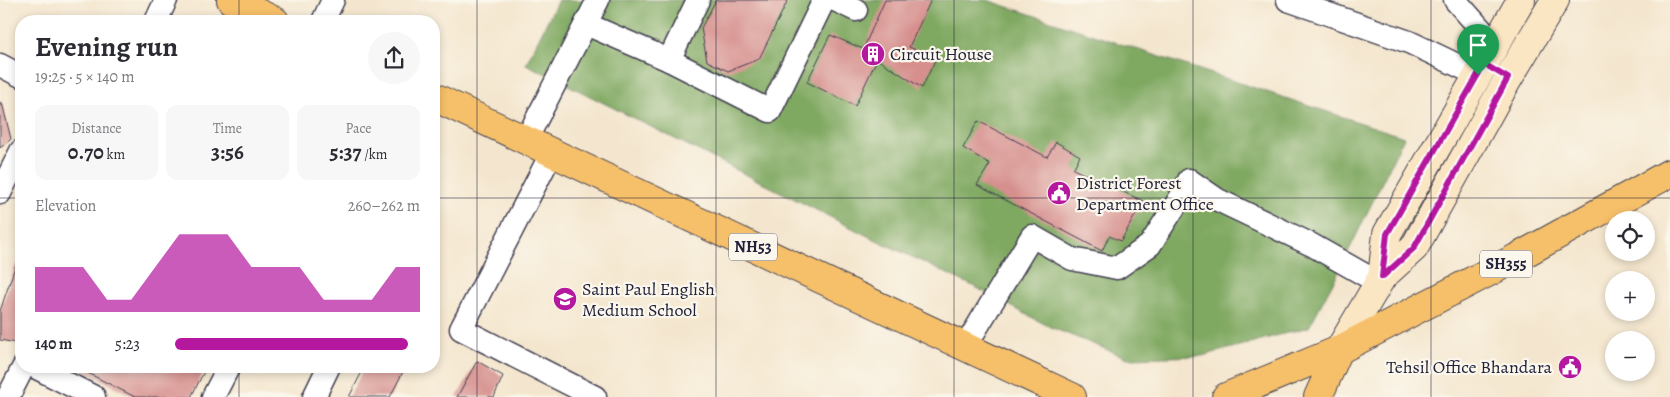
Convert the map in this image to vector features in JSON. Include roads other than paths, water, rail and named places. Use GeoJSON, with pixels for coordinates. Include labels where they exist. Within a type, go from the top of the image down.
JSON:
{"type":"FeatureCollection","features":[{"type":"Feature","properties":{"kind":"main road"},"geometry":{"type":"LineString","coordinates":[[231,0],[262,15]]}},
{"type":"Feature","properties":{"kind":"main road"},"geometry":{"type":"LineString","coordinates":[[1381,280],[1387,234],[1521,0]]}},
{"type":"Feature","properties":{"kind":"main road"},"geometry":{"type":"LineString","coordinates":[[1318,397],[1339,350],[1381,280],[1414,248],[1508,78],[1555,0]]}},
{"type":"Feature","properties":{"kind":"main road"},"geometry":{"type":"LineString","coordinates":[[1486,62],[1508,78]]}},
{"type":"Feature","properties":{"kind":"main road","name":"NH53"},"geometry":{"type":"LineString","coordinates":[[440,103],[552,152],[1072,397]]}},
{"type":"Feature","properties":{"kind":"main road","name":"SH355"},"geometry":{"type":"LineString","coordinates":[[1226,397],[1339,350],[1516,258],[1670,173]]}},
{"type":"Feature","properties":{"kind":"street"},"geometry":{"type":"LineString","coordinates":[[159,15],[166,0]]}},
{"type":"Feature","properties":{"kind":"street"},"geometry":{"type":"LineString","coordinates":[[326,15],[333,0]]}},
{"type":"Feature","properties":{"kind":"street"},"geometry":{"type":"LineString","coordinates":[[526,140],[598,0]]}},
{"type":"Feature","properties":{"kind":"street"},"geometry":{"type":"LineString","coordinates":[[669,60],[698,0]]}},
{"type":"Feature","properties":{"kind":"street"},"geometry":{"type":"LineString","coordinates":[[586,24],[669,60],[770,111],[824,0]]}},
{"type":"Feature","properties":{"kind":"street"},"geometry":{"type":"LineString","coordinates":[[835,0],[856,10]]}},
{"type":"Feature","properties":{"kind":"street"},"geometry":{"type":"LineString","coordinates":[[1288,0],[1409,42],[1486,62]]}},
{"type":"Feature","properties":{"kind":"street"},"geometry":{"type":"LineString","coordinates":[[1455,0],[1486,62]]}},
{"type":"Feature","properties":{"kind":"street"},"geometry":{"type":"LineString","coordinates":[[0,65],[15,73]]}},
{"type":"Feature","properties":{"kind":"street"},"geometry":{"type":"LineString","coordinates":[[552,152],[462,329],[595,397]]}},
{"type":"Feature","properties":{"kind":"street"},"geometry":{"type":"LineString","coordinates":[[0,193],[15,163]]}},
{"type":"Feature","properties":{"kind":"street"},"geometry":{"type":"LineString","coordinates":[[965,347],[1032,236],[1072,259],[1117,268],[1150,245],[1184,192],[1189,180],[1218,200],[1381,280]]}},
{"type":"Feature","properties":{"kind":"street"},"geometry":{"type":"LineString","coordinates":[[8,397],[20,373]]}},
{"type":"Feature","properties":{"kind":"street"},"geometry":{"type":"LineString","coordinates":[[47,373],[94,397]]}},
{"type":"Feature","properties":{"kind":"street"},"geometry":{"type":"LineString","coordinates":[[213,397],[225,373]]}},
{"type":"Feature","properties":{"kind":"street"},"geometry":{"type":"LineString","coordinates":[[314,397],[326,373]]}},
{"type":"Feature","properties":{"kind":"place","name":"Circuit House"},"geometry":{"type":"Point","coordinates":[873,54]}},
{"type":"Feature","properties":{"kind":"place","name":"District Forest Department Office"},"geometry":{"type":"Point","coordinates":[1059,193]}},
{"type":"Feature","properties":{"kind":"place","name":"Saint Paul English Medium School"},"geometry":{"type":"Point","coordinates":[565,299]}},
{"type":"Feature","properties":{"kind":"place","name":"Tehsil Office Bhandara"},"geometry":{"type":"Point","coordinates":[1570,367]}}]}
